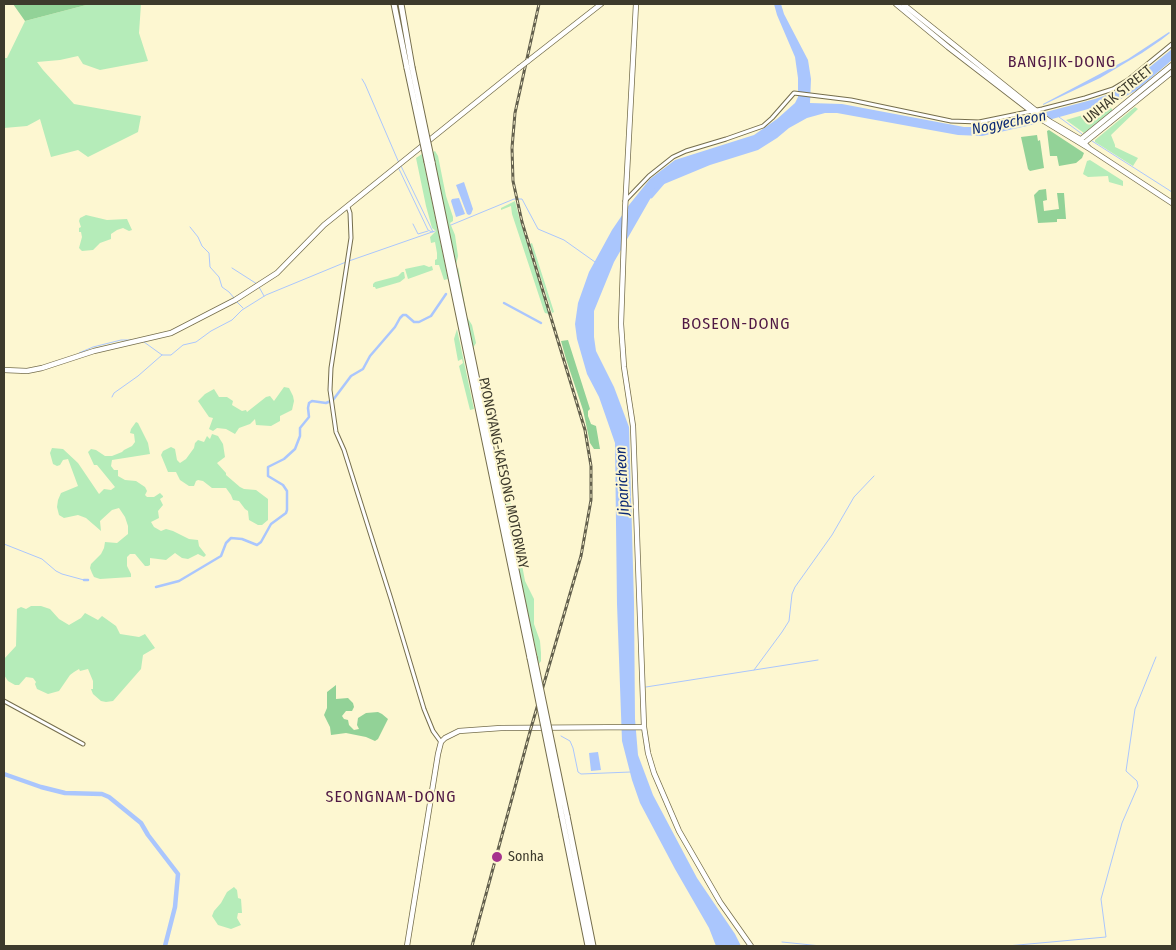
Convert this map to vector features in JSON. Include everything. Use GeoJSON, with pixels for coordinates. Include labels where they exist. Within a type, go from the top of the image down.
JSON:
{"type":"FeatureCollection","features":[{"type":"Feature","properties":{"kind":"highway","name":"PYONGYANG-KAESONG MOTORWAY"},"geometry":{"type":"LineString","coordinates":[[394,4],[410,67],[532,658],[588,946]]}},
{"type":"Feature","properties":{"kind":"highway","name":"PYONGYANG-KAESONG MOTORWAY"},"geometry":{"type":"LineString","coordinates":[[401,4],[410,67]]}},
{"type":"Feature","properties":{"kind":"highway","name":"PYONGYANG-KAESONG MOTORWAY"},"geometry":{"type":"LineString","coordinates":[[564,816],[594,946]]}},
{"type":"Feature","properties":{"kind":"main road"},"geometry":{"type":"LineString","coordinates":[[4,370],[22,371],[42,368],[94,351],[175,332],[235,300],[276,273],[315,233],[601,4]]}},
{"type":"Feature","properties":{"kind":"main road"},"geometry":{"type":"LineString","coordinates":[[636,4],[625,201],[621,324],[624,367],[633,426],[644,727],[648,753],[654,773],[679,831],[720,902],[751,946]]}},
{"type":"Feature","properties":{"kind":"main road"},"geometry":{"type":"LineString","coordinates":[[896,4],[1035,112]]}},
{"type":"Feature","properties":{"kind":"main road"},"geometry":{"type":"LineString","coordinates":[[903,4],[1046,121],[1079,140],[1172,203]]}},
{"type":"Feature","properties":{"kind":"main road","name":"UNHAK STREET"},"geometry":{"type":"LineString","coordinates":[[1079,140],[1172,66]]}},
{"type":"Feature","properties":{"kind":"main road","name":"UNHAK STREET"},"geometry":{"type":"LineString","coordinates":[[1084,144],[1172,72]]}},
{"type":"Feature","properties":{"kind":"main road"},"geometry":{"type":"LineString","coordinates":[[407,946],[423,840],[441,742],[450,734],[470,730],[644,727]]}},
{"type":"Feature","properties":{"kind":"street"},"geometry":{"type":"LineString","coordinates":[[625,201],[649,176],[673,157],[762,126],[780,110],[788,98],[797,93],[851,100],[961,122],[990,120],[1035,112],[1113,89],[1128,80],[1172,44]]}},
{"type":"Feature","properties":{"kind":"street"},"geometry":{"type":"LineString","coordinates":[[348,207],[351,238],[331,368],[331,401],[336,432],[344,450],[424,709],[433,731],[441,742]]}},
{"type":"Feature","properties":{"kind":"street"},"geometry":{"type":"LineString","coordinates":[[4,702],[83,744]]}},
{"type":"Feature","properties":{"kind":"green space"},"geometry":{"type":"Polygon","coordinates":[[[13,4],[90,4],[25,21],[13,4]]]}},
{"type":"Feature","properties":{"kind":"green space"},"geometry":{"type":"Polygon","coordinates":[[[90,4],[141,4],[139,33],[148,61],[100,70],[83,64],[78,56],[37,62],[74,104],[141,116],[138,132],[88,157],[78,150],[51,157],[40,119],[27,126],[4,128],[4,58],[7,58],[25,21],[90,4]]]}},
{"type":"Feature","properties":{"kind":"green space"},"geometry":{"type":"Polygon","coordinates":[[[1110,107],[1112,111],[1084,133],[1066,120],[1110,107]]]}},
{"type":"Feature","properties":{"kind":"green space"},"geometry":{"type":"Polygon","coordinates":[[[1135,107],[1138,109],[1111,135],[1115,147],[1138,158],[1133,166],[1095,142],[1095,140],[1135,107]]]}},
{"type":"Feature","properties":{"kind":"green space"},"geometry":{"type":"Polygon","coordinates":[[[1049,130],[1084,153],[1082,158],[1076,163],[1059,166],[1057,156],[1050,156],[1047,131],[1049,130]]]}},
{"type":"Feature","properties":{"kind":"green space"},"geometry":{"type":"Polygon","coordinates":[[[1037,135],[1038,141],[1040,140],[1044,168],[1030,171],[1021,137],[1037,135]]]}},
{"type":"Feature","properties":{"kind":"green space"},"geometry":{"type":"Polygon","coordinates":[[[435,151],[438,156],[446,196],[453,217],[453,221],[450,223],[455,235],[458,256],[456,265],[433,152],[435,151]]]}},
{"type":"Feature","properties":{"kind":"green space"},"geometry":{"type":"Polygon","coordinates":[[[422,154],[448,279],[444,280],[439,265],[435,265],[437,253],[435,242],[431,243],[430,237],[436,231],[432,228],[416,158],[422,154]]]}},
{"type":"Feature","properties":{"kind":"green space"},"geometry":{"type":"Polygon","coordinates":[[[1090,160],[1123,181],[1123,186],[1109,182],[1108,176],[1088,177],[1083,174],[1087,161],[1090,160]]]}},
{"type":"Feature","properties":{"kind":"green space"},"geometry":{"type":"Polygon","coordinates":[[[1046,189],[1047,200],[1043,201],[1044,211],[1059,209],[1057,193],[1064,193],[1066,219],[1057,219],[1057,222],[1038,223],[1034,195],[1039,190],[1046,189]]]}},
{"type":"Feature","properties":{"kind":"green space"},"geometry":{"type":"Polygon","coordinates":[[[515,201],[549,314],[544,311],[511,206],[501,210],[501,208],[515,201]]]}},
{"type":"Feature","properties":{"kind":"green space"},"geometry":{"type":"Polygon","coordinates":[[[86,215],[107,220],[127,219],[132,230],[129,231],[123,228],[117,230],[111,234],[111,239],[100,243],[93,250],[82,251],[79,248],[82,237],[81,232],[79,232],[81,227],[79,221],[80,218],[86,215]]]}},
{"type":"Feature","properties":{"kind":"green space"},"geometry":{"type":"Polygon","coordinates":[[[532,243],[554,312],[552,313],[530,244],[532,243]]]}},
{"type":"Feature","properties":{"kind":"green space"},"geometry":{"type":"Polygon","coordinates":[[[424,265],[432,266],[433,270],[408,279],[405,269],[424,265]]]}},
{"type":"Feature","properties":{"kind":"green space"},"geometry":{"type":"Polygon","coordinates":[[[458,267],[467,317],[472,325],[476,343],[473,348],[457,270],[458,267]]]}},
{"type":"Feature","properties":{"kind":"green space"},"geometry":{"type":"Polygon","coordinates":[[[404,272],[405,278],[400,282],[376,289],[373,287],[375,282],[398,276],[404,272]]]}},
{"type":"Feature","properties":{"kind":"green space"},"geometry":{"type":"Polygon","coordinates":[[[457,329],[474,409],[470,410],[459,366],[463,363],[462,359],[458,361],[454,339],[457,329]]]}},
{"type":"Feature","properties":{"kind":"green space"},"geometry":{"type":"Polygon","coordinates":[[[568,340],[590,409],[588,416],[591,424],[596,426],[600,449],[594,449],[590,443],[583,410],[561,341],[568,340]]]}},
{"type":"Feature","properties":{"kind":"green space"},"geometry":{"type":"Polygon","coordinates":[[[284,387],[289,388],[293,396],[292,410],[280,416],[280,421],[271,426],[256,425],[255,419],[250,424],[239,428],[235,434],[226,429],[217,428],[213,431],[209,429],[213,418],[209,417],[198,401],[214,389],[219,397],[227,397],[233,401],[232,405],[247,412],[266,397],[270,396],[274,401],[284,387]]]}},
{"type":"Feature","properties":{"kind":"green space"},"geometry":{"type":"Polygon","coordinates":[[[136,422],[148,443],[150,454],[112,460],[111,466],[114,470],[118,470],[118,476],[125,480],[136,481],[145,487],[147,491],[145,495],[147,497],[154,497],[160,493],[163,496],[160,499],[163,505],[158,511],[159,518],[151,522],[154,527],[161,531],[166,529],[189,539],[198,540],[199,546],[206,555],[204,557],[198,554],[188,559],[182,558],[175,553],[166,560],[150,558],[150,565],[145,566],[135,554],[130,554],[127,557],[127,566],[131,577],[100,579],[94,577],[90,568],[91,564],[101,554],[105,542],[117,543],[128,534],[125,517],[119,508],[112,510],[100,521],[101,531],[86,518],[78,515],[64,518],[59,515],[57,507],[61,493],[78,486],[68,459],[63,460],[57,466],[53,464],[50,453],[52,448],[63,449],[78,463],[99,494],[104,489],[111,490],[115,487],[97,465],[94,465],[88,452],[91,449],[105,456],[112,456],[132,446],[135,442],[134,434],[130,433],[136,422]]]}},
{"type":"Feature","properties":{"kind":"green space"},"geometry":{"type":"Polygon","coordinates":[[[212,434],[218,436],[223,444],[225,457],[217,463],[226,475],[240,487],[256,490],[268,499],[268,520],[262,525],[249,520],[248,511],[239,501],[233,500],[226,488],[212,488],[203,481],[198,480],[194,486],[189,486],[180,480],[176,472],[168,472],[161,455],[163,451],[171,447],[175,449],[177,460],[180,463],[186,459],[198,440],[204,442],[207,436],[210,439],[212,434]]]}},
{"type":"Feature","properties":{"kind":"green space"},"geometry":{"type":"Polygon","coordinates":[[[500,474],[510,500],[525,581],[534,599],[534,624],[540,641],[541,653],[539,664],[498,475],[500,474]]]}},
{"type":"Feature","properties":{"kind":"green space"},"geometry":{"type":"Polygon","coordinates":[[[31,606],[41,606],[50,609],[59,619],[69,625],[81,618],[85,613],[98,620],[102,616],[116,626],[120,634],[139,637],[145,634],[155,648],[143,655],[141,669],[113,701],[101,701],[93,694],[91,689],[93,689],[93,681],[88,669],[80,671],[79,669],[74,672],[59,691],[48,694],[37,689],[33,678],[26,677],[19,685],[15,685],[8,681],[4,675],[4,659],[16,646],[17,609],[21,607],[26,609],[31,606]]]}},
{"type":"Feature","properties":{"kind":"green space"},"geometry":{"type":"Polygon","coordinates":[[[336,685],[336,699],[348,698],[353,703],[352,711],[346,711],[342,716],[348,720],[349,725],[354,730],[359,729],[357,725],[358,718],[366,713],[378,712],[388,719],[378,739],[375,741],[346,733],[331,735],[330,727],[324,715],[327,708],[327,692],[336,685]]]}},
{"type":"Feature","properties":{"kind":"green space"},"geometry":{"type":"Polygon","coordinates":[[[234,887],[237,890],[238,898],[241,899],[242,913],[238,913],[237,918],[241,925],[231,929],[218,925],[212,916],[227,892],[234,887]]]}},
{"type":"Feature","properties":{"kind":"water","name":"Nogyecheon"},"geometry":{"type":"Polygon","coordinates":[[[774,4],[781,4],[784,14],[808,60],[811,79],[810,103],[842,104],[964,127],[997,125],[1095,99],[1112,93],[1130,83],[1172,49],[1172,60],[1137,90],[1117,101],[1027,126],[982,136],[958,135],[837,113],[825,113],[807,118],[758,150],[710,165],[657,187],[614,262],[594,311],[594,337],[596,351],[614,387],[629,427],[635,719],[638,755],[653,795],[697,878],[741,946],[716,946],[709,928],[640,803],[622,741],[617,604],[615,443],[599,397],[587,374],[577,339],[575,324],[578,303],[589,272],[612,230],[650,179],[675,160],[754,135],[777,119],[795,103],[798,97],[798,78],[795,57],[774,4]]]}},
{"type":"Feature","properties":{"kind":"water"},"geometry":{"type":"Polygon","coordinates":[[[1169,32],[1142,53],[1100,78],[1043,105],[1128,59],[1169,32]]]}},
{"type":"Feature","properties":{"kind":"water"},"geometry":{"type":"Polygon","coordinates":[[[464,182],[473,209],[469,215],[456,185],[464,182]]]}},
{"type":"Feature","properties":{"kind":"water"},"geometry":{"type":"Polygon","coordinates":[[[459,198],[465,214],[456,217],[451,201],[452,199],[459,198]]]}},
{"type":"Feature","properties":{"kind":"water"},"geometry":{"type":"Polygon","coordinates":[[[598,752],[601,770],[591,771],[589,753],[598,752]]]}},
{"type":"Feature","properties":{"kind":"waterway"},"geometry":{"type":"LineString","coordinates":[[362,79],[399,163]]}},
{"type":"Feature","properties":{"kind":"waterway"},"geometry":{"type":"LineString","coordinates":[[1059,117],[1082,134]]}},
{"type":"Feature","properties":{"kind":"waterway"},"geometry":{"type":"LineString","coordinates":[[1092,141],[1172,192]]}},
{"type":"Feature","properties":{"kind":"waterway"},"geometry":{"type":"LineString","coordinates":[[401,166],[433,232]]}},
{"type":"Feature","properties":{"kind":"waterway"},"geometry":{"type":"LineString","coordinates":[[399,169],[428,230],[432,232]]}},
{"type":"Feature","properties":{"kind":"waterway","name":"Jiparicheon"},"geometry":{"type":"LineString","coordinates":[[651,196],[663,182]]}},
{"type":"Feature","properties":{"kind":"waterway"},"geometry":{"type":"LineString","coordinates":[[451,225],[514,199],[522,199],[538,229],[564,240],[595,262]]}},
{"type":"Feature","properties":{"kind":"waterway"},"geometry":{"type":"LineString","coordinates":[[413,224],[418,234],[428,231]]}},
{"type":"Feature","properties":{"kind":"waterway"},"geometry":{"type":"LineString","coordinates":[[190,227],[202,246],[209,253],[210,267],[219,277],[222,287],[235,299]]}},
{"type":"Feature","properties":{"kind":"waterway"},"geometry":{"type":"LineString","coordinates":[[144,342],[162,355],[171,355],[183,345],[196,342],[211,331],[232,320],[242,310],[266,295],[346,262],[435,231]]}},
{"type":"Feature","properties":{"kind":"waterway"},"geometry":{"type":"LineString","coordinates":[[232,268],[257,284]]}},
{"type":"Feature","properties":{"kind":"waterway"},"geometry":{"type":"LineString","coordinates":[[259,287],[264,296]]}},
{"type":"Feature","properties":{"kind":"waterway"},"geometry":{"type":"LineString","coordinates":[[156,587],[179,581],[221,556],[226,543],[231,538],[242,539],[257,545],[261,542],[271,524],[286,513],[287,510],[287,491],[283,485],[268,476],[268,467],[284,459],[295,449],[300,436],[300,428],[309,417],[309,403],[312,401],[326,403],[333,400],[351,376],[363,369],[370,356],[403,315],[406,315],[414,322],[419,322],[431,316],[446,294]]}},
{"type":"Feature","properties":{"kind":"waterway"},"geometry":{"type":"LineString","coordinates":[[237,302],[243,308]]}},
{"type":"Feature","properties":{"kind":"waterway"},"geometry":{"type":"LineString","coordinates":[[504,303],[541,323]]}},
{"type":"Feature","properties":{"kind":"waterway"},"geometry":{"type":"LineString","coordinates":[[79,353],[93,347],[121,340],[131,340]]}},
{"type":"Feature","properties":{"kind":"waterway"},"geometry":{"type":"LineString","coordinates":[[112,397],[114,393],[138,376],[162,355]]}},
{"type":"Feature","properties":{"kind":"waterway"},"geometry":{"type":"LineString","coordinates":[[754,670],[789,621],[792,594],[795,587],[832,535],[854,497],[874,476]]}},
{"type":"Feature","properties":{"kind":"waterway"},"geometry":{"type":"LineString","coordinates":[[4,544],[42,559],[62,574],[84,580]]}},
{"type":"Feature","properties":{"kind":"waterway"},"geometry":{"type":"LineString","coordinates":[[1007,946],[1106,937],[1101,899],[1122,823],[1138,786],[1137,781],[1126,771],[1135,709],[1156,657]]}},
{"type":"Feature","properties":{"kind":"waterway"},"geometry":{"type":"LineString","coordinates":[[646,687],[818,660]]}},
{"type":"Feature","properties":{"kind":"waterway"},"geometry":{"type":"LineString","coordinates":[[561,736],[570,741],[578,772],[581,774],[631,772]]}},
{"type":"Feature","properties":{"kind":"waterway"},"geometry":{"type":"LineString","coordinates":[[4,774],[65,793],[102,794],[109,797],[141,823],[178,874],[175,907],[165,946]]}},
{"type":"Feature","properties":{"kind":"waterway"},"geometry":{"type":"LineString","coordinates":[[782,942],[821,946]]}},
{"type":"Feature","properties":{"kind":"railway"},"geometry":{"type":"LineString","coordinates":[[472,946],[531,728],[581,556],[591,500],[591,466],[585,430],[522,222],[513,181],[512,148],[515,113],[539,4]]}},
{"type":"Feature","properties":{"kind":"place","name":"Sonha"},"geometry":{"type":"Point","coordinates":[497,857]}},
{"type":"Feature","properties":{"kind":"district","name":"BANGJIK-DONG"},"geometry":{"type":"Point","coordinates":[1062,63]}},
{"type":"Feature","properties":{"kind":"district","name":"BOSEON-DONG"},"geometry":{"type":"Point","coordinates":[736,325]}},
{"type":"Feature","properties":{"kind":"district","name":"SEONGNAM-DONG"},"geometry":{"type":"Point","coordinates":[391,798]}}]}
